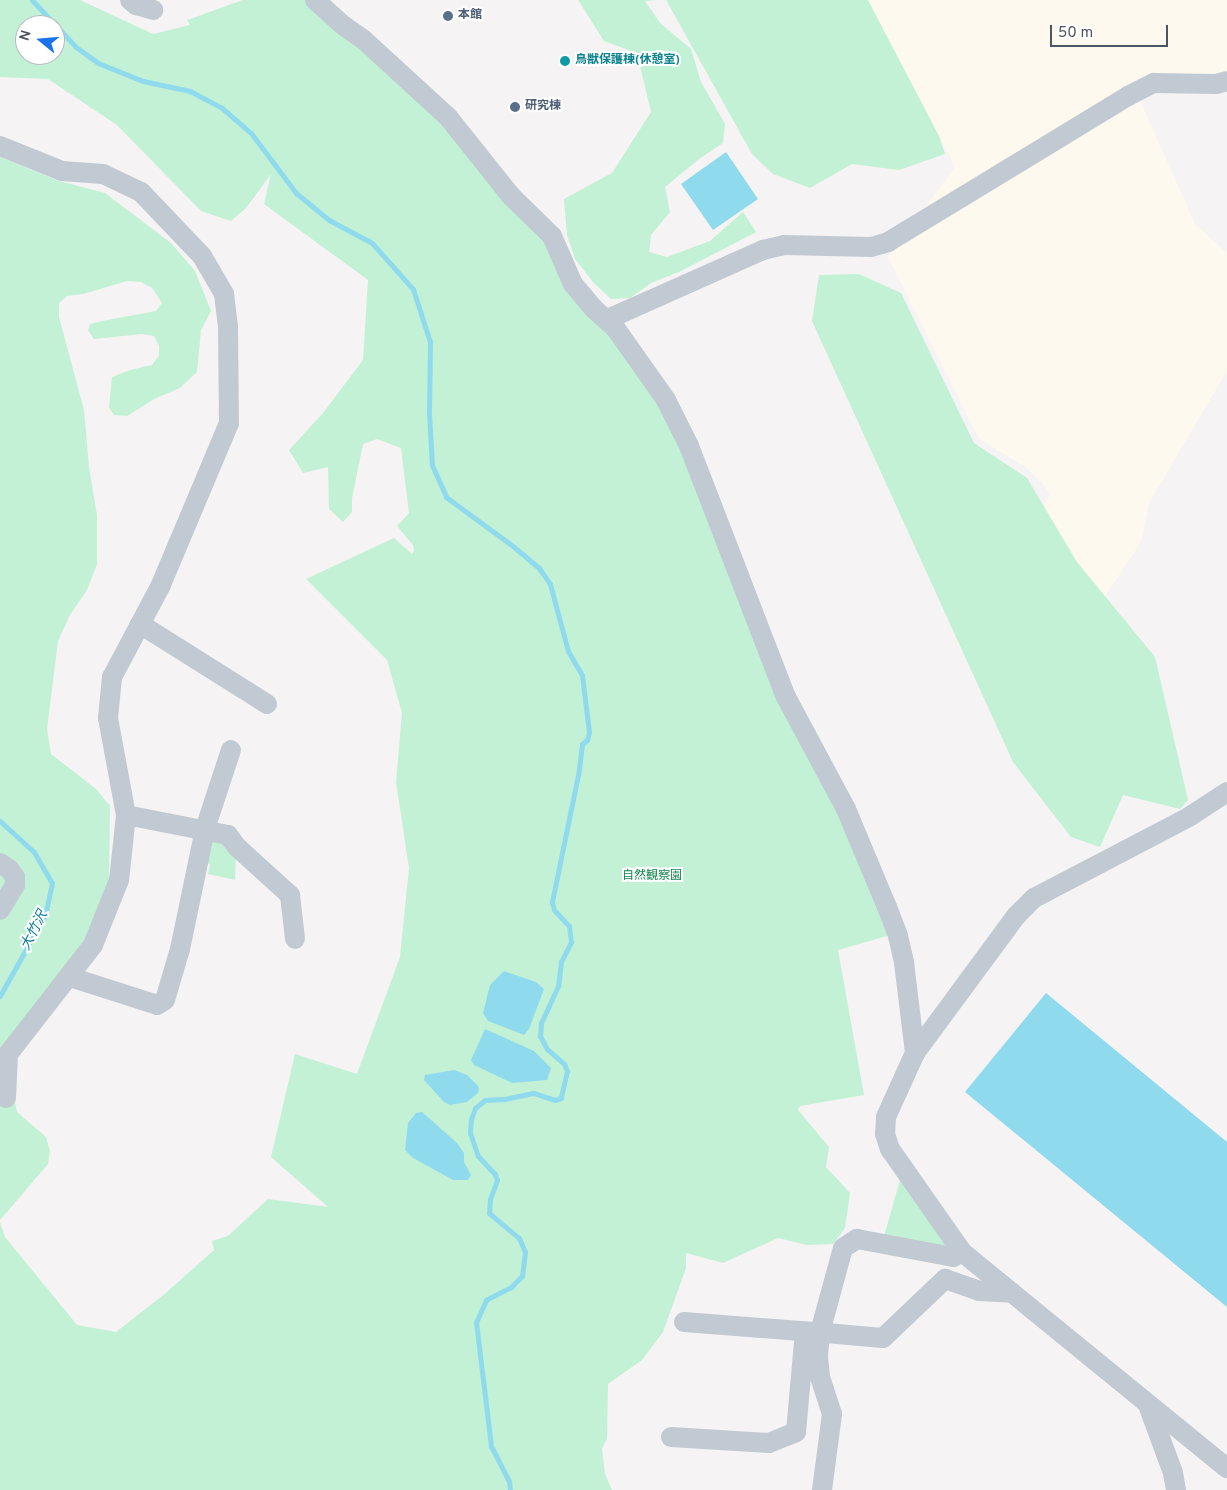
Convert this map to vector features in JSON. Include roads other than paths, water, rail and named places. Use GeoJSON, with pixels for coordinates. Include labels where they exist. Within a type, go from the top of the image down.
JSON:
{"type":"FeatureCollection","features":[{"type":"Feature","properties":{"kind":"street"},"geometry":{"type":"LineString","coordinates":[[130,0],[136,5],[153,10]]}},
{"type":"Feature","properties":{"kind":"street"},"geometry":{"type":"LineString","coordinates":[[315,0],[344,26],[364,40],[448,117],[511,196],[552,236],[574,284],[594,308],[608,319],[666,400],[689,446],[786,697],[846,809],[887,907],[898,936],[904,963],[915,1053]]}},
{"type":"Feature","properties":{"kind":"street"},"geometry":{"type":"LineString","coordinates":[[608,319],[763,250],[784,245],[871,248],[888,242],[1128,96],[1154,83],[1216,84],[1227,82]]}},
{"type":"Feature","properties":{"kind":"street"},"geometry":{"type":"LineString","coordinates":[[0,146],[62,171],[103,174],[141,192],[202,256],[224,294],[228,328],[229,423],[161,586],[112,677],[108,718],[126,815],[116,889],[93,945],[70,977],[8,1054],[6,1098]]}},
{"type":"Feature","properties":{"kind":"street"},"geometry":{"type":"LineString","coordinates":[[140,624],[267,704]]}},
{"type":"Feature","properties":{"kind":"street"},"geometry":{"type":"LineString","coordinates":[[70,977],[157,1005],[165,1000],[180,949],[205,829],[231,750]]}},
{"type":"Feature","properties":{"kind":"street"},"geometry":{"type":"LineString","coordinates":[[1227,792],[1189,817],[1034,898],[1016,916],[915,1053],[886,1117],[885,1134],[890,1149],[962,1252],[1227,1468]]}},
{"type":"Feature","properties":{"kind":"street"},"geometry":{"type":"LineString","coordinates":[[126,815],[228,835],[237,847],[290,895],[295,939]]}},
{"type":"Feature","properties":{"kind":"street"},"geometry":{"type":"LineString","coordinates":[[0,863],[9,869],[14,877],[15,885],[0,910]]}},
{"type":"Feature","properties":{"kind":"street"},"geometry":{"type":"LineString","coordinates":[[822,1490],[832,1414],[820,1376],[818,1356],[820,1332],[843,1248],[857,1238],[952,1257],[962,1252]]}},
{"type":"Feature","properties":{"kind":"street"},"geometry":{"type":"LineString","coordinates":[[684,1322],[815,1332],[871,1347],[884,1338],[945,1279],[979,1291],[1012,1293]]}},
{"type":"Feature","properties":{"kind":"street"},"geometry":{"type":"LineString","coordinates":[[671,1437],[769,1443],[796,1432],[815,1332]]}},
{"type":"Feature","properties":{"kind":"street"},"geometry":{"type":"LineString","coordinates":[[1148,1405],[1173,1473],[1176,1490]]}},
{"type":"Feature","properties":{"kind":"water"},"geometry":{"type":"Polygon","coordinates":[[[726,152],[758,199],[713,230],[681,184],[726,152]]]}},
{"type":"Feature","properties":{"kind":"water"},"geometry":{"type":"Polygon","coordinates":[[[504,971],[536,982],[544,989],[529,1029],[524,1035],[488,1021],[483,1013],[490,985],[504,971]]]}},
{"type":"Feature","properties":{"kind":"water"},"geometry":{"type":"Polygon","coordinates":[[[1046,993],[1227,1142],[1227,1307],[965,1092],[1046,993]]]}},
{"type":"Feature","properties":{"kind":"water"},"geometry":{"type":"Polygon","coordinates":[[[485,1029],[534,1051],[551,1068],[547,1080],[512,1083],[474,1065],[471,1060],[485,1029]]]}},
{"type":"Feature","properties":{"kind":"water"},"geometry":{"type":"Polygon","coordinates":[[[454,1070],[467,1075],[479,1087],[478,1093],[467,1102],[450,1105],[444,1102],[424,1080],[425,1075],[454,1070]]]}},
{"type":"Feature","properties":{"kind":"water"},"geometry":{"type":"Polygon","coordinates":[[[422,1112],[457,1143],[464,1153],[464,1162],[471,1175],[468,1180],[453,1180],[413,1158],[405,1150],[408,1123],[416,1113],[422,1112]]]}},
{"type":"Feature","properties":{"kind":"waterway"},"geometry":{"type":"LineString","coordinates":[[32,0],[76,47],[98,63],[143,81],[190,91],[222,108],[251,133],[296,193],[329,220],[372,243],[413,289],[430,342],[429,413],[432,465],[446,497],[514,547],[539,568],[550,584],[568,651],[582,675],[589,732],[587,740],[582,744],[578,775],[552,902],[554,910],[569,926],[571,942],[561,962],[558,986],[541,1023],[540,1036],[547,1049],[564,1064],[567,1071],[561,1098],[555,1100],[533,1093],[504,1099],[485,1100],[475,1108],[471,1119],[470,1133],[478,1156],[495,1174],[497,1180],[490,1199],[489,1213],[519,1238],[525,1252],[522,1276],[511,1287],[486,1300],[476,1322],[491,1446],[509,1481],[510,1490]]}},
{"type":"Feature","properties":{"kind":"waterway","name":"大竹沢"},"geometry":{"type":"LineString","coordinates":[[0,821],[34,852],[52,883],[45,915],[0,996]]}},
{"type":"Feature","properties":{"kind":"place","name":"本館"},"geometry":{"type":"Point","coordinates":[448,16]}},
{"type":"Feature","properties":{"kind":"place","name":"鳥獣保護棟(休憩室)"},"geometry":{"type":"Point","coordinates":[565,61]}},
{"type":"Feature","properties":{"kind":"place","name":"研究棟"},"geometry":{"type":"Point","coordinates":[515,107]}},
{"type":"Feature","properties":{"kind":"park label","name":"自然観察園"},"geometry":{"type":"Point","coordinates":[652,877]}}]}
